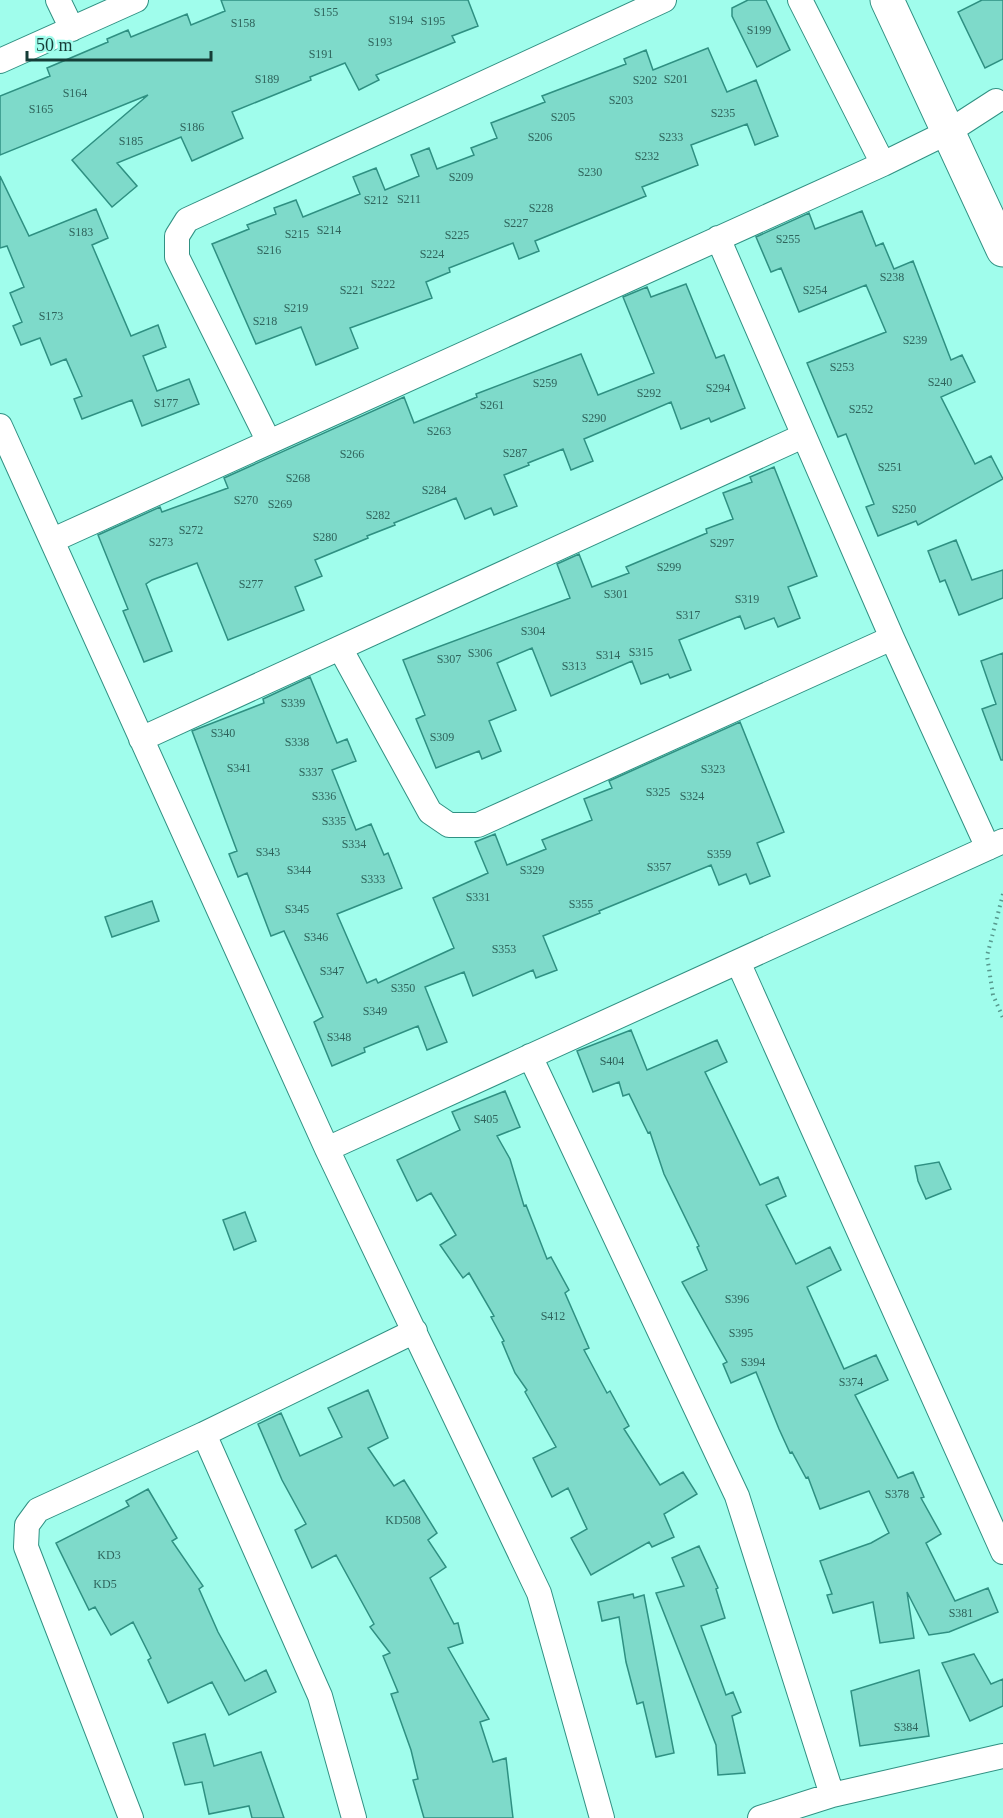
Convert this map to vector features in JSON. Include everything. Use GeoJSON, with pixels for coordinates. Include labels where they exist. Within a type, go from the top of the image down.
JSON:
{"type":"FeatureCollection","features":[{"type":"Feature","properties":{"kind":"street"},"geometry":{"type":"LineString","coordinates":[[58,0],[72,29]]}},
{"type":"Feature","properties":{"kind":"street"},"geometry":{"type":"LineString","coordinates":[[0,61],[136,0]]}},
{"type":"Feature","properties":{"kind":"street"},"geometry":{"type":"LineString","coordinates":[[269,442],[177,256],[177,236],[187,220],[664,0]]}},
{"type":"Feature","properties":{"kind":"street"},"geometry":{"type":"LineString","coordinates":[[800,0],[883,164]]}},
{"type":"Feature","properties":{"kind":"street"},"geometry":{"type":"LineString","coordinates":[[887,0],[1003,250]]}},
{"type":"Feature","properties":{"kind":"street"},"geometry":{"type":"LineString","coordinates":[[53,540],[883,164],[1001,105]]}},
{"type":"Feature","properties":{"kind":"street"},"geometry":{"type":"LineString","coordinates":[[327,1149],[995,844],[892,638],[718,238]]}},
{"type":"Feature","properties":{"kind":"street"},"geometry":{"type":"LineString","coordinates":[[0,426],[327,1149],[539,1593],[602,1818]]}},
{"type":"Feature","properties":{"kind":"street"},"geometry":{"type":"LineString","coordinates":[[141,739],[803,436]]}},
{"type":"Feature","properties":{"kind":"street"},"geometry":{"type":"LineString","coordinates":[[340,648],[430,812],[449,825],[478,825],[892,638]]}},
{"type":"Feature","properties":{"kind":"street"},"geometry":{"type":"LineString","coordinates":[[738,962],[1003,1552]]}},
{"type":"Feature","properties":{"kind":"street"},"geometry":{"type":"LineString","coordinates":[[530,1056],[737,1496],[832,1795]]}},
{"type":"Feature","properties":{"kind":"street"},"geometry":{"type":"LineString","coordinates":[[131,1818],[26,1547],[27,1525],[38,1510],[204,1434],[415,1331]]}},
{"type":"Feature","properties":{"kind":"street"},"geometry":{"type":"LineString","coordinates":[[204,1434],[320,1696],[354,1818]]}},
{"type":"Feature","properties":{"kind":"street"},"geometry":{"type":"LineString","coordinates":[[760,1818],[832,1795],[1003,1756]]}},
{"type":"Feature","properties":{"kind":"path"},"geometry":{"type":"LineString","coordinates":[[1003,894],[987,956],[993,994],[1003,1018]]}},
{"type":"Feature","properties":{"kind":"building"},"geometry":{"type":"Polygon","coordinates":[[[221,0],[468,0],[478,26],[452,36],[455,42],[376,75],[379,80],[359,90],[345,63],[310,77],[311,80],[232,112],[243,138],[192,161],[181,137],[117,163],[137,186],[112,207],[72,160],[148,95],[0,155],[0,96],[50,76],[47,68],[108,42],[107,39],[128,30],[131,37],[187,14],[191,25],[225,11],[221,0]]]}},
{"type":"Feature","properties":{"kind":"building"},"geometry":{"type":"Polygon","coordinates":[[[748,0],[766,0],[790,50],[757,67],[732,16],[732,8],[748,0]]]}},
{"type":"Feature","properties":{"kind":"building"},"geometry":{"type":"Polygon","coordinates":[[[982,0],[1003,0],[1003,59],[985,68],[958,12],[982,0]]]}},
{"type":"Feature","properties":{"kind":"building"},"geometry":{"type":"Polygon","coordinates":[[[708,48],[727,92],[756,80],[778,136],[755,145],[747,124],[691,145],[698,165],[642,187],[646,196],[535,241],[539,251],[519,259],[513,243],[449,268],[450,272],[426,282],[432,298],[350,328],[358,348],[316,365],[301,327],[256,344],[212,244],[249,229],[247,225],[276,214],[274,208],[296,200],[303,217],[360,194],[353,177],[376,168],[385,190],[419,176],[411,155],[429,148],[437,169],[474,155],[471,148],[497,138],[491,123],[545,102],[542,96],[626,64],[624,59],[646,50],[653,70],[708,48]]]}},
{"type":"Feature","properties":{"kind":"building"},"geometry":{"type":"Polygon","coordinates":[[[0,176],[29,236],[96,209],[108,238],[92,245],[131,336],[158,325],[166,347],[143,356],[157,391],[189,379],[199,404],[142,426],[132,400],[82,419],[74,399],[82,396],[66,359],[51,365],[40,338],[21,345],[13,326],[22,322],[10,293],[24,287],[7,246],[0,248],[0,176]]]}},
{"type":"Feature","properties":{"kind":"building"},"geometry":{"type":"Polygon","coordinates":[[[862,211],[876,246],[883,243],[894,269],[913,261],[951,360],[962,355],[975,382],[941,397],[975,464],[991,456],[1003,479],[918,525],[916,521],[878,536],[866,507],[874,504],[846,434],[838,437],[807,363],[886,332],[866,285],[799,312],[781,268],[771,272],[756,237],[809,213],[815,229],[862,211]]]}},
{"type":"Feature","properties":{"kind":"building"},"geometry":{"type":"Polygon","coordinates":[[[686,284],[716,358],[724,355],[745,408],[711,422],[709,418],[681,429],[671,402],[584,439],[593,461],[571,470],[563,449],[504,475],[517,506],[494,515],[491,508],[465,519],[456,498],[394,523],[395,525],[367,536],[368,538],[315,560],[322,576],[295,587],[304,610],[228,640],[197,563],[152,580],[146,584],[172,651],[144,662],[123,611],[128,609],[98,535],[160,507],[162,512],[228,488],[224,478],[404,397],[414,423],[477,397],[476,394],[581,354],[598,395],[654,373],[623,297],[647,287],[651,297],[686,284]]]}},
{"type":"Feature","properties":{"kind":"building"},"geometry":{"type":"Polygon","coordinates":[[[774,467],[817,576],[788,587],[800,618],[778,627],[774,618],[745,629],[740,616],[679,640],[691,670],[670,678],[668,674],[641,684],[632,661],[551,696],[532,648],[497,663],[516,710],[489,721],[501,751],[482,759],[479,751],[436,768],[416,719],[425,715],[403,660],[570,598],[557,564],[579,554],[592,587],[629,573],[626,567],[707,533],[706,529],[733,519],[723,493],[752,482],[750,477],[774,467]]]}},
{"type":"Feature","properties":{"kind":"building"},"geometry":{"type":"Polygon","coordinates":[[[956,540],[972,580],[1003,570],[1003,598],[959,615],[945,580],[940,582],[928,551],[956,540]]]}},
{"type":"Feature","properties":{"kind":"building"},"geometry":{"type":"Polygon","coordinates":[[[1003,653],[1003,760],[1001,760],[982,709],[996,704],[981,661],[1003,653]]]}},
{"type":"Feature","properties":{"kind":"building"},"geometry":{"type":"Polygon","coordinates":[[[310,677],[337,743],[347,739],[356,761],[332,770],[356,830],[371,824],[384,855],[388,853],[402,888],[337,914],[367,983],[376,979],[378,983],[454,948],[433,898],[488,873],[475,842],[495,834],[507,865],[546,849],[542,840],[592,820],[584,799],[612,788],[609,781],[740,722],[784,832],[757,843],[770,876],[750,884],[746,874],[719,885],[711,865],[599,911],[600,913],[543,936],[557,970],[536,978],[533,970],[473,996],[464,972],[425,987],[447,1042],[427,1050],[418,1026],[364,1048],[365,1052],[332,1066],[314,1022],[323,1017],[284,931],[271,936],[247,873],[238,877],[229,854],[237,851],[192,731],[264,703],[263,699],[310,677]]]}},
{"type":"Feature","properties":{"kind":"building"},"geometry":{"type":"Polygon","coordinates":[[[152,901],[159,921],[112,937],[105,917],[152,901]]]}},
{"type":"Feature","properties":{"kind":"building"},"geometry":{"type":"Polygon","coordinates":[[[631,1030],[647,1070],[717,1040],[727,1062],[705,1072],[760,1185],[778,1177],[786,1196],[766,1205],[796,1264],[830,1247],[841,1270],[807,1287],[844,1369],[876,1355],[888,1380],[855,1395],[898,1478],[913,1472],[924,1497],[921,1498],[941,1534],[926,1543],[955,1601],[988,1588],[998,1612],[949,1632],[929,1635],[907,1592],[914,1638],[880,1643],[873,1602],[833,1613],[827,1595],[832,1594],[820,1561],[871,1543],[889,1533],[869,1491],[820,1509],[808,1477],[806,1478],[792,1452],[790,1453],[756,1372],[731,1383],[723,1364],[727,1362],[682,1282],[707,1270],[697,1247],[699,1246],[664,1174],[650,1132],[648,1133],[629,1094],[623,1096],[619,1082],[593,1092],[577,1051],[631,1030]]]}},
{"type":"Feature","properties":{"kind":"building"},"geometry":{"type":"Polygon","coordinates":[[[505,1091],[520,1127],[497,1136],[510,1159],[524,1206],[526,1205],[547,1259],[551,1257],[569,1290],[565,1293],[589,1348],[584,1350],[607,1393],[610,1391],[629,1426],[624,1429],[660,1485],[683,1472],[697,1494],[664,1514],[674,1537],[652,1547],[649,1542],[591,1575],[571,1538],[587,1529],[568,1488],[552,1497],[533,1458],[556,1447],[525,1392],[527,1390],[515,1373],[502,1342],[504,1341],[491,1317],[494,1316],[469,1273],[463,1278],[440,1245],[456,1235],[431,1193],[417,1201],[397,1160],[460,1130],[452,1112],[505,1091]]]}},
{"type":"Feature","properties":{"kind":"building"},"geometry":{"type":"Polygon","coordinates":[[[939,1162],[951,1189],[926,1199],[918,1181],[915,1166],[939,1162]]]}},
{"type":"Feature","properties":{"kind":"building"},"geometry":{"type":"Polygon","coordinates":[[[245,1212],[256,1241],[234,1250],[223,1220],[245,1212]]]}},
{"type":"Feature","properties":{"kind":"building"},"geometry":{"type":"Polygon","coordinates":[[[368,1390],[388,1438],[368,1448],[394,1486],[404,1480],[437,1533],[428,1540],[446,1567],[430,1578],[454,1624],[458,1623],[463,1643],[448,1648],[489,1719],[480,1722],[493,1762],[506,1758],[513,1818],[424,1818],[413,1780],[418,1779],[411,1750],[391,1694],[398,1692],[383,1656],[390,1653],[370,1627],[374,1624],[336,1555],[312,1568],[295,1530],[306,1524],[282,1480],[258,1424],[281,1413],[300,1456],[342,1437],[328,1408],[368,1390]]]}},
{"type":"Feature","properties":{"kind":"building"},"geometry":{"type":"Polygon","coordinates":[[[148,1489],[177,1538],[172,1541],[203,1586],[199,1589],[218,1632],[245,1681],[266,1670],[276,1692],[229,1715],[212,1682],[168,1703],[148,1660],[151,1658],[133,1622],[111,1635],[95,1607],[89,1610],[56,1543],[129,1506],[126,1501],[148,1489]]]}},
{"type":"Feature","properties":{"kind":"building"},"geometry":{"type":"Polygon","coordinates":[[[699,1546],[718,1588],[716,1589],[725,1618],[701,1626],[726,1695],[733,1692],[741,1712],[732,1716],[745,1773],[718,1775],[716,1745],[656,1593],[684,1586],[672,1558],[699,1546]]]}},
{"type":"Feature","properties":{"kind":"building"},"geometry":{"type":"Polygon","coordinates":[[[633,1594],[634,1598],[644,1595],[674,1753],[656,1757],[643,1702],[637,1704],[626,1662],[619,1617],[602,1621],[598,1602],[633,1594]]]}},
{"type":"Feature","properties":{"kind":"building"},"geometry":{"type":"Polygon","coordinates":[[[974,1654],[991,1684],[1003,1679],[1003,1706],[970,1721],[942,1663],[974,1654]]]}},
{"type":"Feature","properties":{"kind":"building"},"geometry":{"type":"Polygon","coordinates":[[[919,1670],[929,1736],[860,1746],[851,1691],[919,1670]]]}},
{"type":"Feature","properties":{"kind":"building"},"geometry":{"type":"Polygon","coordinates":[[[205,1734],[214,1766],[261,1752],[284,1818],[252,1818],[249,1806],[209,1814],[202,1782],[185,1785],[173,1743],[205,1734]]]}}]}
